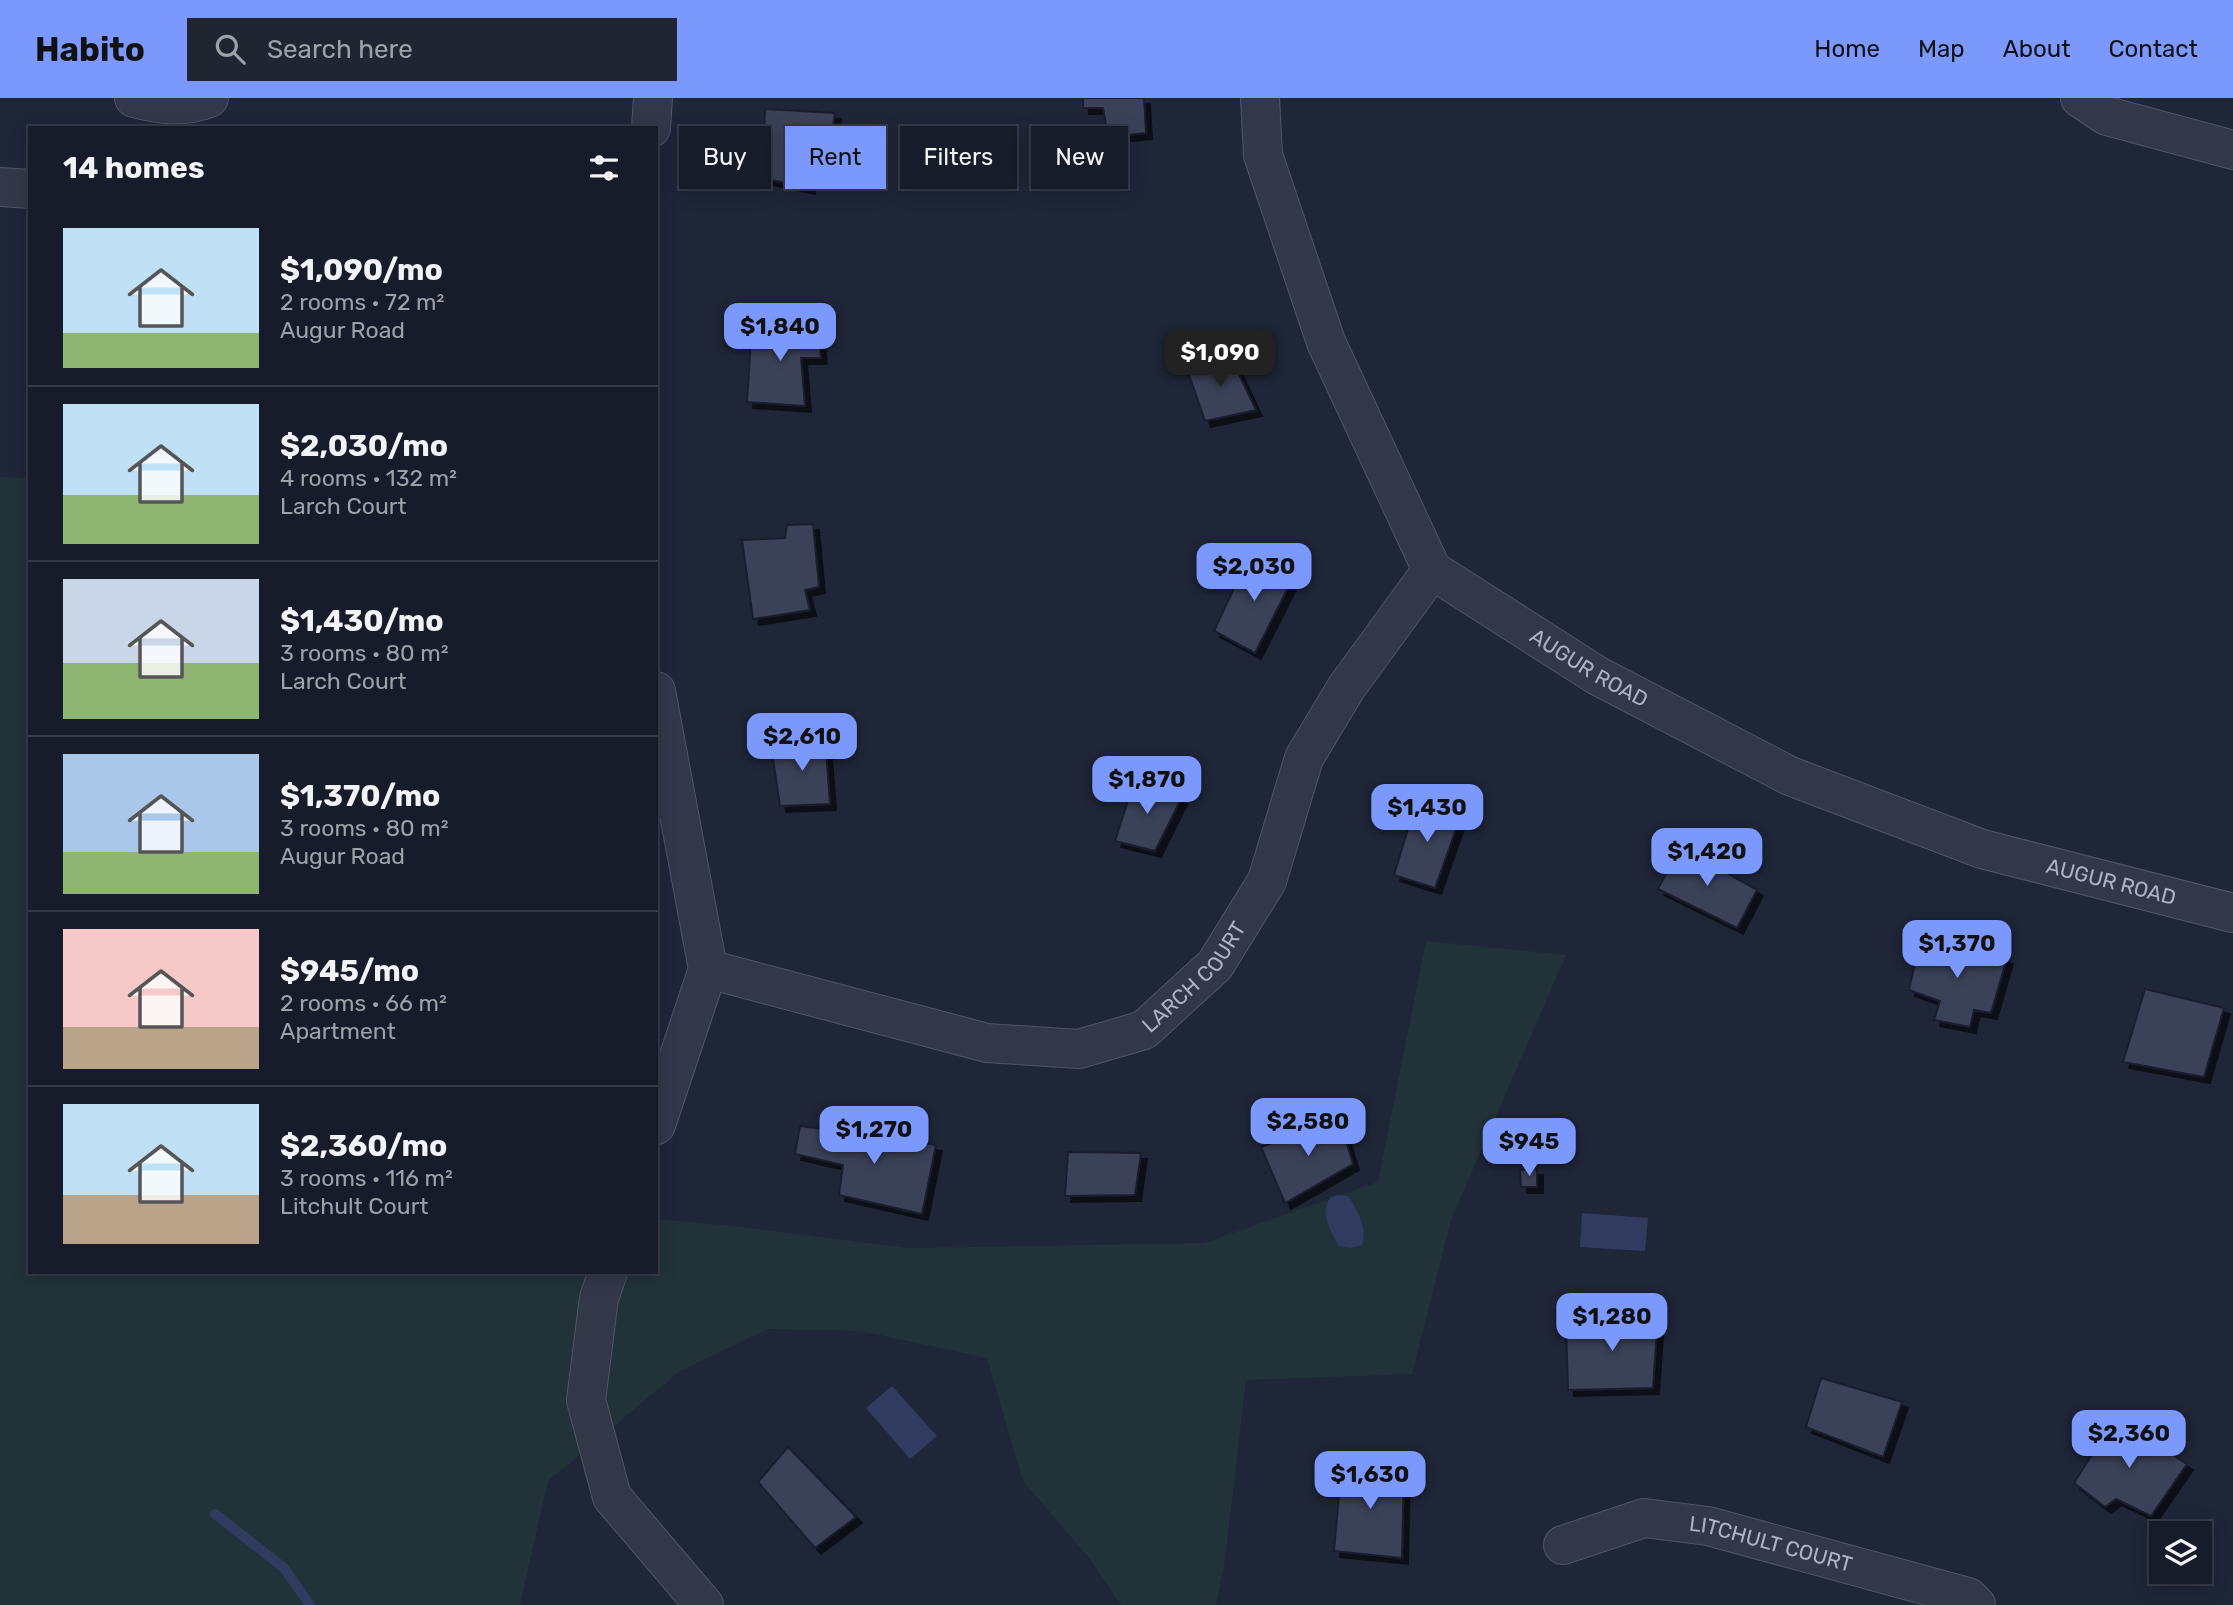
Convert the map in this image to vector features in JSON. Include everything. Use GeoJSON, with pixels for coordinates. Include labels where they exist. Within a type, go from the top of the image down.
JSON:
{"type":"FeatureCollection","features":[{"type":"Feature","properties":{"kind":"street"},"geometry":{"type":"LineString","coordinates":[[134,98],[161,105],[199,102],[209,98]]}},
{"type":"Feature","properties":{"kind":"street"},"geometry":{"type":"LineString","coordinates":[[651,126],[653,98]]}},
{"type":"Feature","properties":{"kind":"street"},"geometry":{"type":"LineString","coordinates":[[1259,98],[1263,155],[1326,342],[1432,570]]}},
{"type":"Feature","properties":{"kind":"street"},"geometry":{"type":"LineString","coordinates":[[2080,98],[2107,116],[2233,150]]}},
{"type":"Feature","properties":{"kind":"street"},"geometry":{"type":"LineString","coordinates":[[0,187],[28,190]]}},
{"type":"Feature","properties":{"kind":"street","name":"AUGUR ROAD"},"geometry":{"type":"LineString","coordinates":[[1432,570],[1598,676],[1790,776],[1982,849],[2233,913]]}},
{"type":"Feature","properties":{"kind":"street","name":"LARCH COURT"},"geometry":{"type":"LineString","coordinates":[[708,969],[987,1043],[1079,1049],[1144,1030],[1215,965],[1267,881],[1304,758],[1346,688],[1432,570]]}},
{"type":"Feature","properties":{"kind":"street"},"geometry":{"type":"LineString","coordinates":[[658,702],[708,969],[658,1119]]}},
{"type":"Feature","properties":{"kind":"street"},"geometry":{"type":"LineString","coordinates":[[607,1274],[599,1298],[586,1400],[612,1497],[704,1605]]}},
{"type":"Feature","properties":{"kind":"street","name":"LITCHULT COURT"},"geometry":{"type":"LineString","coordinates":[[1563,1545],[1644,1518],[1708,1526],[1968,1597],[1976,1605]]}},
{"type":"Feature","properties":{"kind":"shaded area"},"geometry":{"type":"Polygon","coordinates":[[[0,477],[28,478],[28,1274],[658,1274],[658,1219],[908,1248],[1204,1243],[1378,1182],[1426,941],[1566,955],[1451,1220],[1412,1374],[1246,1380],[1225,1560],[1216,1605],[1121,1605],[1090,1559],[1023,1481],[987,1358],[861,1331],[768,1329],[680,1371],[548,1481],[520,1605],[0,1605],[0,477]]]}},
{"type":"Feature","properties":{"kind":"water"},"geometry":{"type":"Polygon","coordinates":[[[1348,1196],[1358,1213],[1364,1232],[1362,1245],[1350,1248],[1339,1246],[1329,1227],[1326,1209],[1331,1197],[1348,1196]]]}},
{"type":"Feature","properties":{"kind":"water"},"geometry":{"type":"Polygon","coordinates":[[[1582,1213],[1648,1218],[1645,1251],[1580,1247],[1582,1213]]]}},
{"type":"Feature","properties":{"kind":"water"},"geometry":{"type":"Polygon","coordinates":[[[892,1386],[937,1436],[910,1459],[866,1408],[892,1386]]]}},
{"type":"Feature","properties":{"kind":"building"},"geometry":{"type":"Polygon","coordinates":[[[1083,98],[1144,98],[1146,133],[1128,135],[1128,126],[1106,126],[1103,108],[1083,108],[1083,98]]]}},
{"type":"Feature","properties":{"kind":"building"},"geometry":{"type":"Polygon","coordinates":[[[765,109],[835,113],[833,126],[785,126],[785,183],[771,180],[771,126],[764,126],[765,109]]]}},
{"type":"Feature","properties":{"kind":"building"},"geometry":{"type":"Polygon","coordinates":[[[752,323],[818,329],[821,358],[801,358],[805,406],[747,402],[752,323]]]}},
{"type":"Feature","properties":{"kind":"building"},"geometry":{"type":"Polygon","coordinates":[[[1228,351],[1256,410],[1205,421],[1188,372],[1228,351]]]}},
{"type":"Feature","properties":{"kind":"building"},"geometry":{"type":"Polygon","coordinates":[[[813,524],[819,587],[805,590],[810,610],[753,619],[742,540],[785,538],[787,525],[813,524]]]}},
{"type":"Feature","properties":{"kind":"building"},"geometry":{"type":"Polygon","coordinates":[[[1249,556],[1295,574],[1255,653],[1214,631],[1249,556]]]}},
{"type":"Feature","properties":{"kind":"building"},"geometry":{"type":"Polygon","coordinates":[[[825,737],[830,804],[780,806],[771,746],[825,737]]]}},
{"type":"Feature","properties":{"kind":"building"},"geometry":{"type":"Polygon","coordinates":[[[1136,776],[1181,799],[1155,851],[1115,841],[1136,776]]]}},
{"type":"Feature","properties":{"kind":"building"},"geometry":{"type":"Polygon","coordinates":[[[1417,799],[1461,815],[1435,888],[1394,875],[1417,799]]]}},
{"type":"Feature","properties":{"kind":"building"},"geometry":{"type":"Polygon","coordinates":[[[1680,847],[1757,890],[1737,928],[1658,889],[1680,847]]]}},
{"type":"Feature","properties":{"kind":"building"},"geometry":{"type":"Polygon","coordinates":[[[1920,939],[2007,958],[1991,1013],[1974,1010],[1970,1027],[1934,1020],[1940,1001],[1909,990],[1920,939]]]}},
{"type":"Feature","properties":{"kind":"building"},"geometry":{"type":"Polygon","coordinates":[[[2145,989],[2224,1008],[2204,1077],[2123,1062],[2145,989]]]}},
{"type":"Feature","properties":{"kind":"building"},"geometry":{"type":"Polygon","coordinates":[[[1339,1118],[1353,1164],[1285,1203],[1261,1147],[1339,1118]]]}},
{"type":"Feature","properties":{"kind":"building"},"geometry":{"type":"Polygon","coordinates":[[[800,1126],[936,1145],[922,1214],[839,1195],[843,1165],[795,1154],[800,1126]]]}},
{"type":"Feature","properties":{"kind":"building"},"geometry":{"type":"Polygon","coordinates":[[[1068,1152],[1141,1153],[1135,1195],[1065,1196],[1068,1152]]]}},
{"type":"Feature","properties":{"kind":"building"},"geometry":{"type":"Polygon","coordinates":[[[1537,1169],[1537,1187],[1521,1187],[1520,1170],[1537,1169]]]}},
{"type":"Feature","properties":{"kind":"building"},"geometry":{"type":"Polygon","coordinates":[[[1607,1314],[1658,1316],[1653,1388],[1568,1390],[1566,1323],[1607,1326],[1607,1314]]]}},
{"type":"Feature","properties":{"kind":"building"},"geometry":{"type":"Polygon","coordinates":[[[1821,1378],[1902,1402],[1883,1457],[1806,1427],[1821,1378]]]}},
{"type":"Feature","properties":{"kind":"building"},"geometry":{"type":"Polygon","coordinates":[[[2115,1418],[2187,1464],[2151,1516],[2116,1499],[2105,1507],[2074,1483],[2115,1418]]]}},
{"type":"Feature","properties":{"kind":"building"},"geometry":{"type":"Polygon","coordinates":[[[788,1447],[856,1517],[815,1548],[758,1482],[788,1447]]]}},
{"type":"Feature","properties":{"kind":"building"},"geometry":{"type":"Polygon","coordinates":[[[1342,1463],[1404,1469],[1402,1558],[1334,1551],[1342,1463]]]}},
{"type":"Feature","properties":{"kind":"waterway"},"geometry":{"type":"LineString","coordinates":[[215,1514],[284,1568],[310,1605]]}}]}
